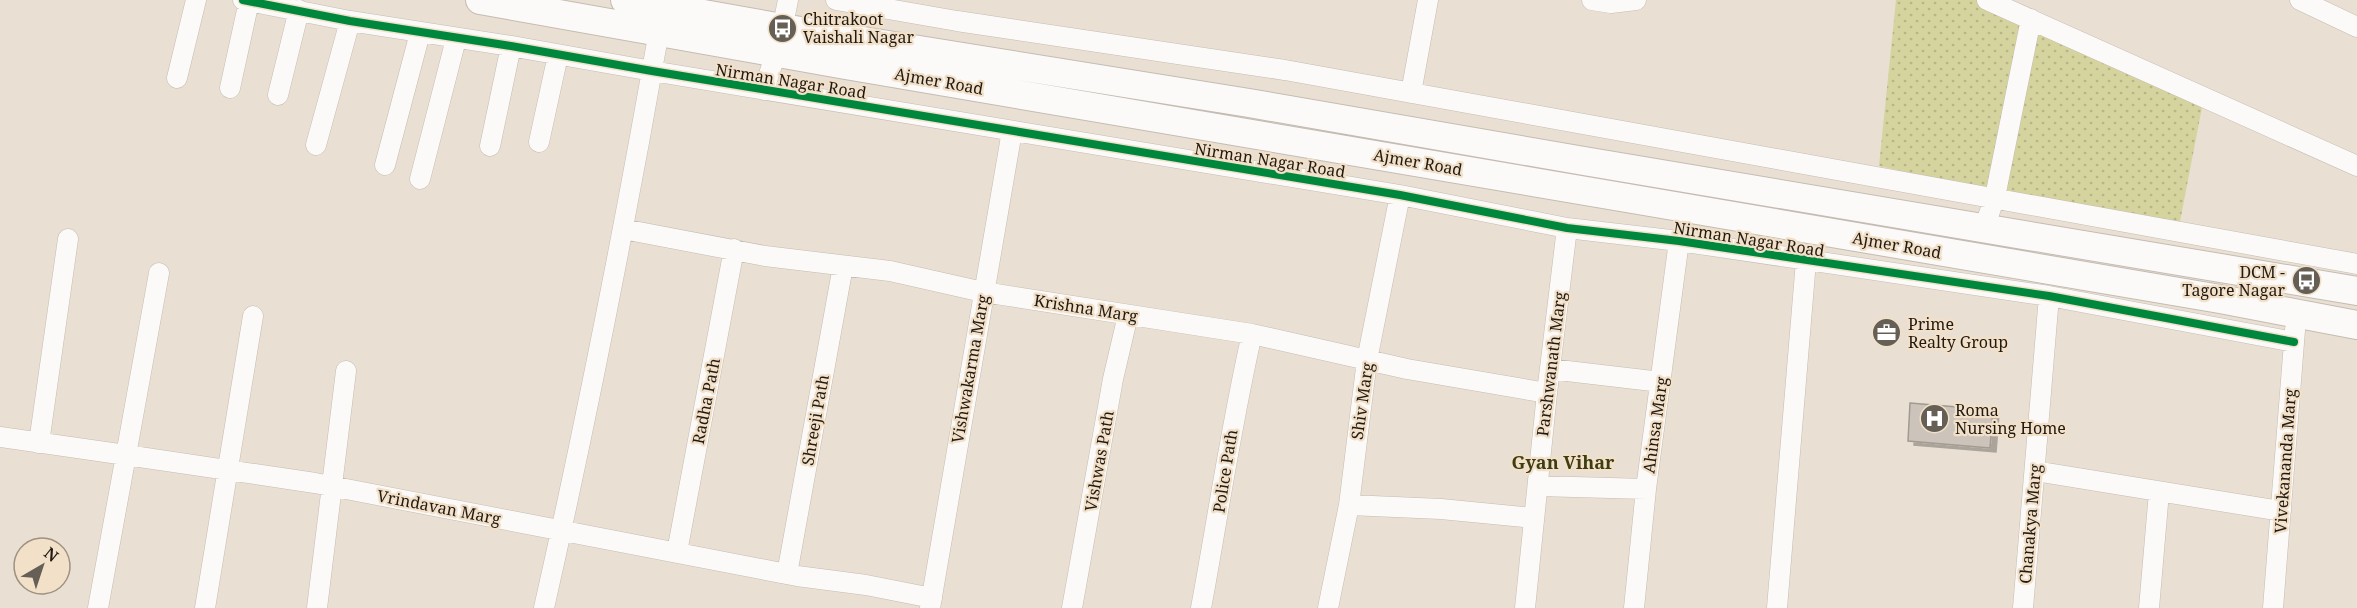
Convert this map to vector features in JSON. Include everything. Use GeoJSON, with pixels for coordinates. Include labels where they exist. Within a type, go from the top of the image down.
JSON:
{"type":"FeatureCollection","features":[{"type":"Feature","properties":{"kind":"highway","name":"Ajmer Road"},"geometry":{"type":"LineString","coordinates":[[480,0],[659,32],[779,40],[1249,102],[1572,159],[2357,291]]}},
{"type":"Feature","properties":{"kind":"highway","name":"Ajmer Road"},"geometry":{"type":"LineString","coordinates":[[625,0],[779,40],[2357,325]]}},
{"type":"Feature","properties":{"kind":"street"},"geometry":{"type":"LineString","coordinates":[[177,78],[196,0]]}},
{"type":"Feature","properties":{"kind":"street"},"geometry":{"type":"LineString","coordinates":[[764,90],[788,0]]}},
{"type":"Feature","properties":{"kind":"street"},"geometry":{"type":"LineString","coordinates":[[836,0],[957,21],[1285,70],[2357,264]]}},
{"type":"Feature","properties":{"kind":"street"},"geometry":{"type":"LineString","coordinates":[[1411,93],[1428,0]]}},
{"type":"Feature","properties":{"kind":"street"},"geometry":{"type":"LineString","coordinates":[[1592,0],[1611,3],[1636,0]]}},
{"type":"Feature","properties":{"kind":"street"},"geometry":{"type":"LineString","coordinates":[[1987,0],[2357,166]]}},
{"type":"Feature","properties":{"kind":"street"},"geometry":{"type":"LineString","coordinates":[[2300,0],[2357,27]]}},
{"type":"Feature","properties":{"kind":"street"},"geometry":{"type":"LineString","coordinates":[[230,88],[246,1]]}},
{"type":"Feature","properties":{"kind":"street","name":"Nirman Nagar Road"},"geometry":{"type":"LineString","coordinates":[[246,1],[420,33],[511,46],[1400,195],[1567,228],[2049,296],[2294,342]]}},
{"type":"Feature","properties":{"kind":"street"},"geometry":{"type":"LineString","coordinates":[[278,95],[299,10]]}},
{"type":"Feature","properties":{"kind":"street"},"geometry":{"type":"LineString","coordinates":[[1984,228],[1995,198],[2031,20]]}},
{"type":"Feature","properties":{"kind":"street"},"geometry":{"type":"LineString","coordinates":[[316,145],[350,21]]}},
{"type":"Feature","properties":{"kind":"street"},"geometry":{"type":"LineString","coordinates":[[544,608],[580,446],[659,32]]}},
{"type":"Feature","properties":{"kind":"street"},"geometry":{"type":"LineString","coordinates":[[385,165],[420,33]]}},
{"type":"Feature","properties":{"kind":"street"},"geometry":{"type":"LineString","coordinates":[[420,179],[456,39]]}},
{"type":"Feature","properties":{"kind":"street"},"geometry":{"type":"LineString","coordinates":[[490,146],[511,46]]}},
{"type":"Feature","properties":{"kind":"street"},"geometry":{"type":"LineString","coordinates":[[539,142],[558,55]]}},
{"type":"Feature","properties":{"kind":"street","name":"Vishwakarma Marg"},"geometry":{"type":"LineString","coordinates":[[931,603],[1012,131]]}},
{"type":"Feature","properties":{"kind":"street","name":"Shiv Marg"},"geometry":{"type":"LineString","coordinates":[[1328,608],[1349,505],[1368,360],[1400,195]]}},
{"type":"Feature","properties":{"kind":"street","name":"Parshwanath Marg"},"geometry":{"type":"LineString","coordinates":[[1525,608],[1567,228]]}},
{"type":"Feature","properties":{"kind":"street","name":"Krishna Marg"},"geometry":{"type":"LineString","coordinates":[[623,229],[765,256],[890,271],[983,292],[1252,334],[1368,360],[1547,393]]}},
{"type":"Feature","properties":{"kind":"street"},"geometry":{"type":"LineString","coordinates":[[39,443],[68,239]]}},
{"type":"Feature","properties":{"kind":"street","name":"Ahinsa Marg"},"geometry":{"type":"LineString","coordinates":[[1634,608],[1646,489],[1679,242]]}},
{"type":"Feature","properties":{"kind":"street","name":"Radha Path"},"geometry":{"type":"LineString","coordinates":[[677,552],[734,249]]}},
{"type":"Feature","properties":{"kind":"street"},"geometry":{"type":"LineString","coordinates":[[1777,608],[1806,261]]}},
{"type":"Feature","properties":{"kind":"street","name":"Shreeji Path"},"geometry":{"type":"LineString","coordinates":[[787,574],[843,266]]}},
{"type":"Feature","properties":{"kind":"street"},"geometry":{"type":"LineString","coordinates":[[98,608],[159,273]]}},
{"type":"Feature","properties":{"kind":"street","name":"Chanakya Marg"},"geometry":{"type":"LineString","coordinates":[[2023,608],[2049,296]]}},
{"type":"Feature","properties":{"kind":"street","name":"Vivekananda Marg"},"geometry":{"type":"LineString","coordinates":[[2274,608],[2296,314]]}},
{"type":"Feature","properties":{"kind":"street","name":"Vishwas Path"},"geometry":{"type":"LineString","coordinates":[[1072,608],[1113,379],[1128,315]]}},
{"type":"Feature","properties":{"kind":"street"},"geometry":{"type":"LineString","coordinates":[[205,608],[254,316]]}},
{"type":"Feature","properties":{"kind":"street","name":"Police Path"},"geometry":{"type":"LineString","coordinates":[[1201,608],[1234,414],[1252,334]]}},
{"type":"Feature","properties":{"kind":"street"},"geometry":{"type":"LineString","coordinates":[[1550,369],[1661,382]]}},
{"type":"Feature","properties":{"kind":"street"},"geometry":{"type":"LineString","coordinates":[[317,608],[346,371]]}},
{"type":"Feature","properties":{"kind":"street","name":"Vrindavan Marg"},"geometry":{"type":"LineString","coordinates":[[0,437],[333,487],[787,574],[866,585],[931,603]]}},
{"type":"Feature","properties":{"kind":"street"},"geometry":{"type":"LineString","coordinates":[[2035,471],[2282,511]]}},
{"type":"Feature","properties":{"kind":"street"},"geometry":{"type":"LineString","coordinates":[[1538,486],[1646,489]]}},
{"type":"Feature","properties":{"kind":"street"},"geometry":{"type":"LineString","coordinates":[[2149,608],[2159,492]]}},
{"type":"Feature","properties":{"kind":"street"},"geometry":{"type":"LineString","coordinates":[[1349,505],[1442,509],[1534,518]]}},
{"type":"Feature","properties":{"kind":"shaded area"},"geometry":{"type":"Polygon","coordinates":[[[1896,0],[1984,0],[2204,97],[2178,232],[1879,166],[1896,0]]]}},
{"type":"Feature","properties":{"kind":"building"},"geometry":{"type":"Polygon","coordinates":[[[1910,403],[1993,410],[1990,448],[1908,441],[1910,403]]]}},
{"type":"Feature","properties":{"kind":"cycle path"},"geometry":{"type":"LineString","coordinates":[[243,0],[350,21],[1400,195],[1567,228],[1679,241],[2049,296],[2294,342]]}},
{"type":"Feature","properties":{"kind":"place","name":"Chitrakoot Vaishali Nagar"},"geometry":{"type":"Point","coordinates":[782,28]}},
{"type":"Feature","properties":{"kind":"place","name":"DCM - Tagore Nagar"},"geometry":{"type":"Point","coordinates":[2306,281]}},
{"type":"Feature","properties":{"kind":"place","name":"Prime Realty Group"},"geometry":{"type":"Point","coordinates":[1887,333]}},
{"type":"Feature","properties":{"kind":"place","name":"Roma Nursing Home"},"geometry":{"type":"Point","coordinates":[1934,419]}},
{"type":"Feature","properties":{"kind":"district","name":"Gyan Vihar"},"geometry":{"type":"Point","coordinates":[1563,462]}}]}
